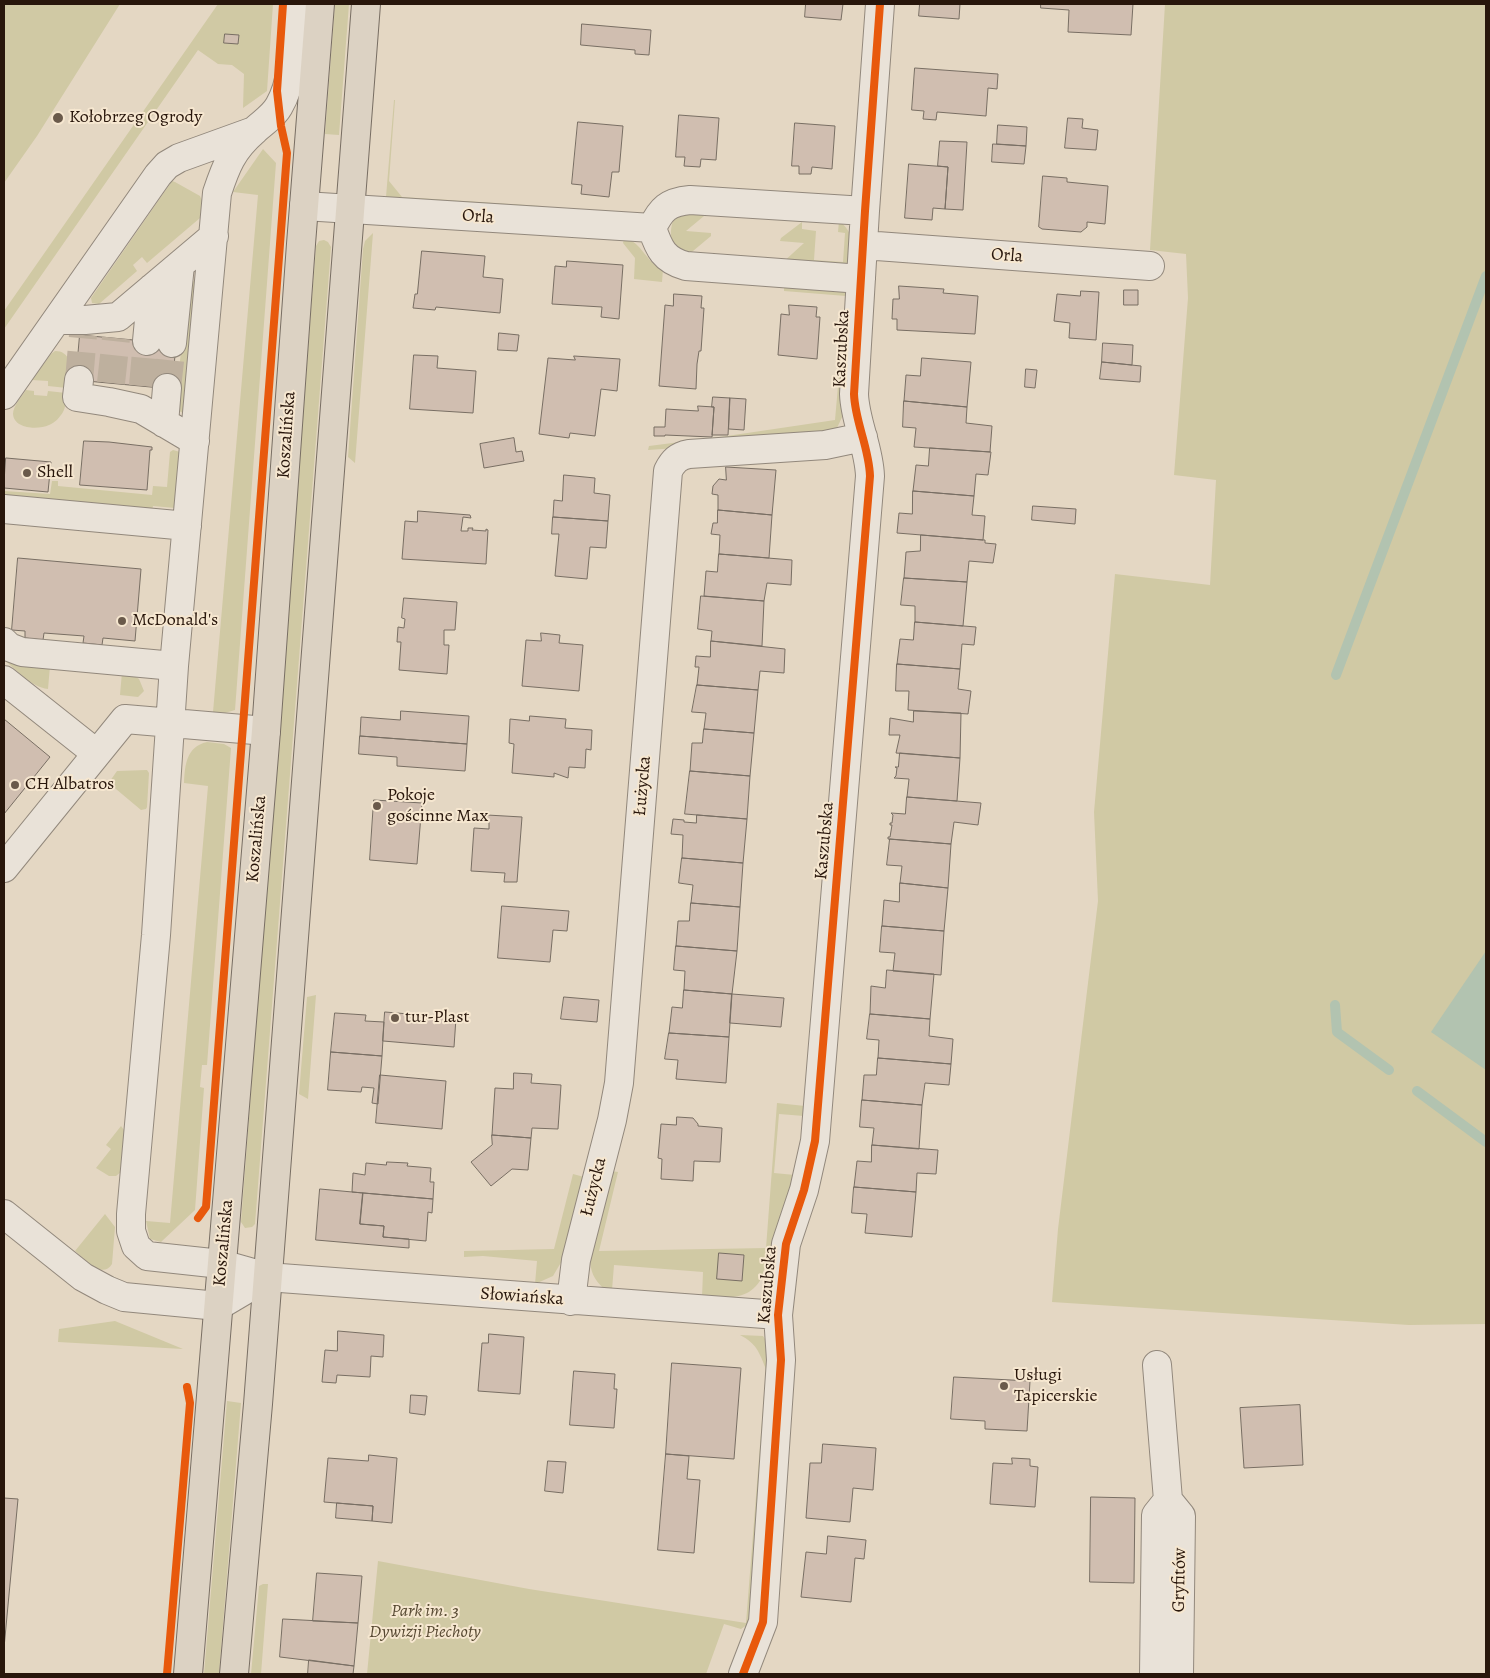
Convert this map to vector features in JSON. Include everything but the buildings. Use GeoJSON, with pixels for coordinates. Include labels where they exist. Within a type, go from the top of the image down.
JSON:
{"type":"FeatureCollection","features":[{"type":"Feature","properties":{"kind":"main road","name":"Koszalińska"},"geometry":{"type":"LineString","coordinates":[[188,1674],[266,732],[320,4]]}},
{"type":"Feature","properties":{"kind":"main road"},"geometry":{"type":"LineString","coordinates":[[234,1674],[267,1277],[366,4]]}},
{"type":"Feature","properties":{"kind":"street"},"geometry":{"type":"LineString","coordinates":[[4,395],[158,175],[167,165],[179,158],[262,124],[278,107],[286,91],[290,71],[296,4]]}},
{"type":"Feature","properties":{"kind":"street","name":"Kaszubska"},"geometry":{"type":"LineString","coordinates":[[743,1674],[763,1622],[781,1360],[778,1315],[786,1244],[804,1190],[815,1141],[870,476],[870,459],[854,406],[854,394],[880,4]]}},
{"type":"Feature","properties":{"kind":"street","name":"Słowiańska"},"geometry":{"type":"LineString","coordinates":[[262,124],[236,149],[226,166],[217,193],[174,666],[156,935],[131,1214],[131,1231],[136,1246],[147,1256],[221,1264],[267,1277],[778,1315]]}},
{"type":"Feature","properties":{"kind":"street"},"geometry":{"type":"LineString","coordinates":[[861,279],[686,266],[676,263],[665,255],[658,245],[652,228],[659,214],[669,205],[690,200],[865,210]]}},
{"type":"Feature","properties":{"kind":"street","name":"Orla"},"geometry":{"type":"LineString","coordinates":[[304,206],[652,228]]}},
{"type":"Feature","properties":{"kind":"street"},"geometry":{"type":"LineString","coordinates":[[57,320],[84,328],[117,328],[152,288],[214,236]]}},
{"type":"Feature","properties":{"kind":"street","name":"Orla"},"geometry":{"type":"LineString","coordinates":[[863,245],[1150,266]]}},
{"type":"Feature","properties":{"kind":"street"},"geometry":{"type":"LineString","coordinates":[[152,288],[160,342],[180,265]]}},
{"type":"Feature","properties":{"kind":"street"},"geometry":{"type":"LineString","coordinates":[[79,380],[77,397],[110,392],[150,394],[164,423],[195,441]]}},
{"type":"Feature","properties":{"kind":"street","name":"Łużycka"},"geometry":{"type":"LineString","coordinates":[[571,1301],[576,1260],[612,1120],[619,1083],[668,470],[679,456],[689,454],[825,445],[863,437]]}},
{"type":"Feature","properties":{"kind":"street"},"geometry":{"type":"LineString","coordinates":[[7,512],[187,526]]}},
{"type":"Feature","properties":{"kind":"street"},"geometry":{"type":"LineString","coordinates":[[4,642],[9,647],[22,652],[174,666]]}},
{"type":"Feature","properties":{"kind":"street"},"geometry":{"type":"LineString","coordinates":[[4,680],[96,754]]}},
{"type":"Feature","properties":{"kind":"street"},"geometry":{"type":"LineString","coordinates":[[4,868],[125,718],[266,732]]}},
{"type":"Feature","properties":{"kind":"street"},"geometry":{"type":"LineString","coordinates":[[4,1214],[64,1264],[106,1290],[124,1297],[218,1306],[267,1277]]}},
{"type":"Feature","properties":{"kind":"street","name":"Gryfitów"},"geometry":{"type":"LineString","coordinates":[[1157,1365],[1168,1500],[1156,1515],[1167,1669]]}},
{"type":"Feature","properties":{"kind":"green space"},"geometry":{"type":"Polygon","coordinates":[[[4,4],[120,4],[37,136],[4,183],[4,4]]]}},
{"type":"Feature","properties":{"kind":"green space"},"geometry":{"type":"Polygon","coordinates":[[[218,4],[273,4],[267,91],[243,108],[244,74],[232,65],[218,64],[198,50],[4,329],[4,311],[218,4]]]}},
{"type":"Feature","properties":{"kind":"green space"},"geometry":{"type":"Polygon","coordinates":[[[335,4],[349,4],[339,135],[325,134],[335,4]]]}},
{"type":"Feature","properties":{"kind":"green space"},"geometry":{"type":"Polygon","coordinates":[[[1165,4],[1486,4],[1486,1324],[1409,1325],[1052,1302],[1058,1229],[1098,901],[1094,812],[1115,574],[1210,585],[1216,480],[1174,475],[1188,298],[1186,254],[1150,250],[1165,4]]]}},
{"type":"Feature","properties":{"kind":"green space"},"geometry":{"type":"Polygon","coordinates":[[[394,100],[389,181],[402,197],[542,206],[541,210],[391,199],[386,197],[394,100]]]}},
{"type":"Feature","properties":{"kind":"green space"},"geometry":{"type":"Polygon","coordinates":[[[263,149],[276,163],[235,710],[225,713],[213,712],[258,195],[233,192],[263,149]]]}},
{"type":"Feature","properties":{"kind":"green space"},"geometry":{"type":"Polygon","coordinates":[[[172,181],[200,196],[203,203],[200,218],[147,263],[142,257],[133,265],[137,271],[99,304],[92,303],[91,298],[172,181]]]}},
{"type":"Feature","properties":{"kind":"green space"},"geometry":{"type":"Polygon","coordinates":[[[710,211],[686,231],[711,233],[711,236],[687,256],[681,253],[676,249],[671,238],[673,220],[676,214],[710,211]]]}},
{"type":"Feature","properties":{"kind":"green space"},"geometry":{"type":"Polygon","coordinates":[[[839,221],[848,231],[853,244],[852,257],[849,263],[843,267],[781,264],[804,243],[780,241],[781,238],[802,222],[802,229],[816,231],[814,260],[843,262],[845,233],[838,232],[839,221]]]}},
{"type":"Feature","properties":{"kind":"green space"},"geometry":{"type":"Polygon","coordinates":[[[373,233],[355,463],[348,457],[363,249],[365,241],[373,233]]]}},
{"type":"Feature","properties":{"kind":"green space"},"geometry":{"type":"Polygon","coordinates":[[[624,238],[636,244],[652,263],[663,269],[662,282],[634,279],[635,258],[623,243],[624,238]]]}},
{"type":"Feature","properties":{"kind":"green space"},"geometry":{"type":"Polygon","coordinates":[[[324,240],[331,247],[255,1224],[252,1227],[245,1228],[241,1222],[316,246],[319,241],[324,240]]]}},
{"type":"Feature","properties":{"kind":"green space"},"geometry":{"type":"Polygon","coordinates":[[[191,280],[197,283],[185,414],[175,409],[188,284],[191,280]]]}},
{"type":"Feature","properties":{"kind":"green space"},"geometry":{"type":"Polygon","coordinates":[[[784,285],[847,290],[844,413],[836,430],[823,438],[648,450],[649,446],[835,420],[846,296],[784,291],[784,285]]]}},
{"type":"Feature","properties":{"kind":"green space"},"geometry":{"type":"Polygon","coordinates":[[[55,351],[64,353],[69,361],[67,388],[48,386],[48,381],[32,380],[55,351]]]}},
{"type":"Feature","properties":{"kind":"green space"},"geometry":{"type":"Polygon","coordinates":[[[26,390],[34,391],[34,395],[47,396],[48,391],[66,393],[65,405],[59,418],[51,424],[39,428],[27,427],[18,423],[14,419],[13,411],[26,390]]]}},
{"type":"Feature","properties":{"kind":"green space"},"geometry":{"type":"Polygon","coordinates":[[[173,450],[180,452],[175,508],[153,506],[152,510],[4,496],[4,491],[50,494],[52,481],[58,481],[58,486],[152,495],[153,486],[167,487],[170,452],[173,450]]]}},
{"type":"Feature","properties":{"kind":"green space"},"geometry":{"type":"Polygon","coordinates":[[[4,654],[12,661],[129,672],[139,679],[144,691],[138,697],[120,695],[122,672],[50,666],[48,689],[42,688],[24,678],[4,660],[4,654]]]}},
{"type":"Feature","properties":{"kind":"green space"},"geometry":{"type":"Polygon","coordinates":[[[207,742],[224,744],[231,748],[207,1065],[202,1065],[200,1087],[204,1088],[195,1210],[161,1242],[150,1239],[146,1221],[170,1223],[208,786],[184,783],[184,776],[186,763],[191,752],[200,744],[207,742]]]}},
{"type":"Feature","properties":{"kind":"green space"},"geometry":{"type":"Polygon","coordinates":[[[147,770],[149,773],[147,807],[141,810],[110,784],[110,781],[117,771],[147,770]]]}},
{"type":"Feature","properties":{"kind":"green space"},"geometry":{"type":"Polygon","coordinates":[[[316,995],[308,1099],[299,1094],[307,997],[316,995]]]}},
{"type":"Feature","properties":{"kind":"green space"},"geometry":{"type":"Polygon","coordinates":[[[777,1103],[805,1106],[804,1116],[779,1114],[774,1173],[795,1175],[761,1279],[756,1286],[743,1295],[736,1297],[702,1297],[703,1272],[614,1265],[612,1290],[604,1289],[593,1275],[590,1257],[611,1171],[618,1172],[599,1251],[766,1248],[777,1103]]]}},
{"type":"Feature","properties":{"kind":"green space"},"geometry":{"type":"Polygon","coordinates":[[[121,1126],[124,1130],[121,1172],[116,1176],[109,1176],[96,1168],[111,1149],[106,1145],[121,1126]]]}},
{"type":"Feature","properties":{"kind":"green space"},"geometry":{"type":"Polygon","coordinates":[[[573,1174],[584,1177],[563,1259],[553,1276],[535,1284],[537,1261],[483,1256],[464,1257],[464,1251],[554,1249],[573,1174]]]}},
{"type":"Feature","properties":{"kind":"green space"},"geometry":{"type":"Polygon","coordinates":[[[105,1214],[115,1227],[112,1264],[103,1270],[88,1263],[75,1251],[105,1214]]]}},
{"type":"Feature","properties":{"kind":"green space"},"geometry":{"type":"Polygon","coordinates":[[[115,1321],[183,1349],[58,1342],[59,1329],[115,1321]]]}},
{"type":"Feature","properties":{"kind":"green space","name":"Park im. 3 Dywizji Piechoty"},"geometry":{"type":"Polygon","coordinates":[[[740,1335],[763,1336],[767,1342],[769,1354],[750,1623],[741,1629],[724,1624],[706,1674],[367,1674],[378,1561],[529,1589],[746,1623],[766,1369],[757,1349],[740,1335]]]}},
{"type":"Feature","properties":{"kind":"green space"},"geometry":{"type":"Polygon","coordinates":[[[227,1401],[241,1403],[219,1674],[204,1674],[227,1401]]]}},
{"type":"Feature","properties":{"kind":"green space"},"geometry":{"type":"Polygon","coordinates":[[[268,1584],[261,1674],[251,1674],[259,1586],[268,1584]]]}},
{"type":"Feature","properties":{"kind":"shaded area"},"geometry":{"type":"Polygon","coordinates":[[[1486,951],[1486,1070],[1431,1032],[1486,951]]]}},
{"type":"Feature","properties":{"kind":"waterway"},"geometry":{"type":"LineString","coordinates":[[1336,675],[1486,276]]}},
{"type":"Feature","properties":{"kind":"waterway"},"geometry":{"type":"LineString","coordinates":[[1335,1005],[1337,1032],[1389,1070]]}},
{"type":"Feature","properties":{"kind":"waterway"},"geometry":{"type":"LineString","coordinates":[[1417,1091],[1486,1142]]}},
{"type":"Feature","properties":{"kind":"tunnel"},"geometry":{"type":"LineString","coordinates":[[79,380],[83,335]]}},
{"type":"Feature","properties":{"kind":"tunnel"},"geometry":{"type":"LineString","coordinates":[[111,383],[116,338]]}},
{"type":"Feature","properties":{"kind":"tunnel"},"geometry":{"type":"LineString","coordinates":[[143,386],[147,341]]}},
{"type":"Feature","properties":{"kind":"tunnel"},"geometry":{"type":"LineString","coordinates":[[167,388],[172,343]]}},
{"type":"Feature","properties":{"kind":"cycle path"},"geometry":{"type":"LineString","coordinates":[[198,1218],[206,1207],[287,153],[281,126],[277,91],[283,4]]}},
{"type":"Feature","properties":{"kind":"cycle path"},"geometry":{"type":"LineString","coordinates":[[743,1674],[763,1622],[781,1360],[778,1315],[786,1244],[804,1190],[815,1141],[870,476],[854,394],[880,4]]}},
{"type":"Feature","properties":{"kind":"cycle path"},"geometry":{"type":"LineString","coordinates":[[167,1674],[190,1403],[187,1387]]}},
{"type":"Feature","properties":{"kind":"place","name":"Kołobrzeg Ogrody"},"geometry":{"type":"Point","coordinates":[58,118]}},
{"type":"Feature","properties":{"kind":"place","name":"Shell"},"geometry":{"type":"Point","coordinates":[27,473]}},
{"type":"Feature","properties":{"kind":"place","name":"McDonald's"},"geometry":{"type":"Point","coordinates":[122,621]}},
{"type":"Feature","properties":{"kind":"place","name":"CH Albatros"},"geometry":{"type":"Point","coordinates":[15,785]}},
{"type":"Feature","properties":{"kind":"place","name":"Pokoje gościnne Max"},"geometry":{"type":"Point","coordinates":[377,806]}},
{"type":"Feature","properties":{"kind":"place","name":"tur-Plast"},"geometry":{"type":"Point","coordinates":[395,1018]}},
{"type":"Feature","properties":{"kind":"place","name":"Usługi Tapicerskie"},"geometry":{"type":"Point","coordinates":[1004,1386]}}]}
